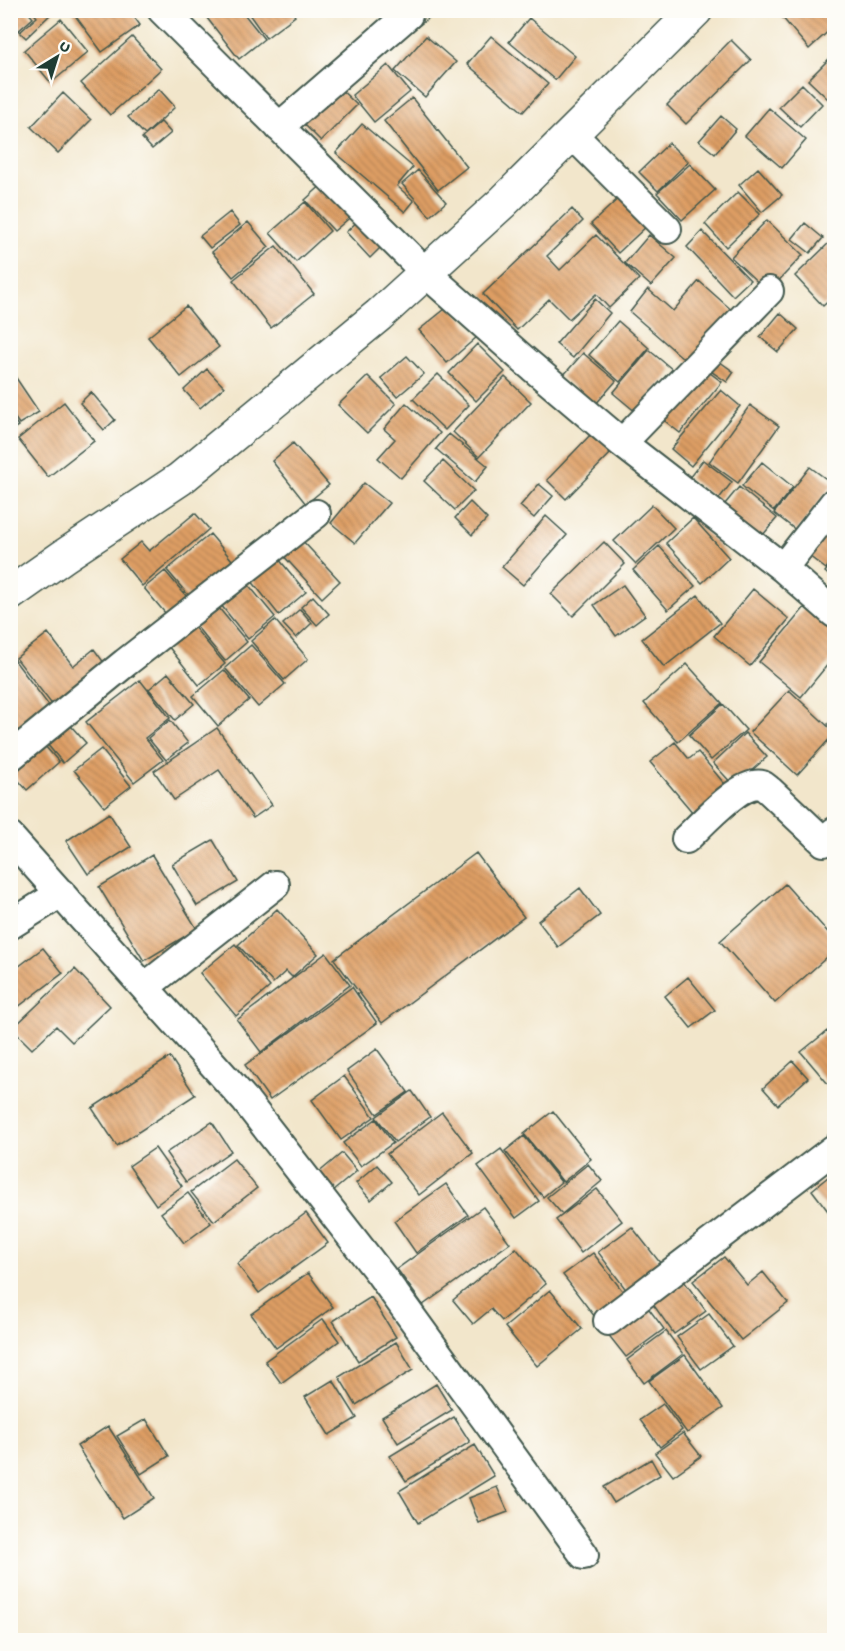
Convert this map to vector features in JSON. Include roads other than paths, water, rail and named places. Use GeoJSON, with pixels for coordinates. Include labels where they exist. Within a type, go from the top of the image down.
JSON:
{"type":"FeatureCollection","features":[{"type":"Feature","properties":{"kind":"main road"},"geometry":{"type":"LineString","coordinates":[[10,594],[180,479],[379,315],[502,202],[696,10]]}},
{"type":"Feature","properties":{"kind":"street"},"geometry":{"type":"LineString","coordinates":[[177,15],[279,127],[426,273],[622,443],[783,568],[834,613]]}},
{"type":"Feature","properties":{"kind":"street"},"geometry":{"type":"LineString","coordinates":[[279,127],[408,15]]}},
{"type":"Feature","properties":{"kind":"street"},"geometry":{"type":"LineString","coordinates":[[571,133],[668,229]]}},
{"type":"Feature","properties":{"kind":"street"},"geometry":{"type":"LineString","coordinates":[[622,443],[769,291]]}},
{"type":"Feature","properties":{"kind":"street"},"geometry":{"type":"LineString","coordinates":[[783,568],[834,503]]}},
{"type":"Feature","properties":{"kind":"street"},"geometry":{"type":"LineString","coordinates":[[10,757],[125,663],[316,514]]}},
{"type":"Feature","properties":{"kind":"street"},"geometry":{"type":"LineString","coordinates":[[686,839],[728,798],[754,786],[762,785],[831,842]]}},
{"type":"Feature","properties":{"kind":"street"},"geometry":{"type":"LineString","coordinates":[[10,837],[245,1100],[367,1257],[584,1555]]}},
{"type":"Feature","properties":{"kind":"street"},"geometry":{"type":"LineString","coordinates":[[145,987],[275,885]]}},
{"type":"Feature","properties":{"kind":"street"},"geometry":{"type":"LineString","coordinates":[[10,925],[61,893]]}},
{"type":"Feature","properties":{"kind":"street"},"geometry":{"type":"LineString","coordinates":[[608,1321],[834,1149]]}}]}
